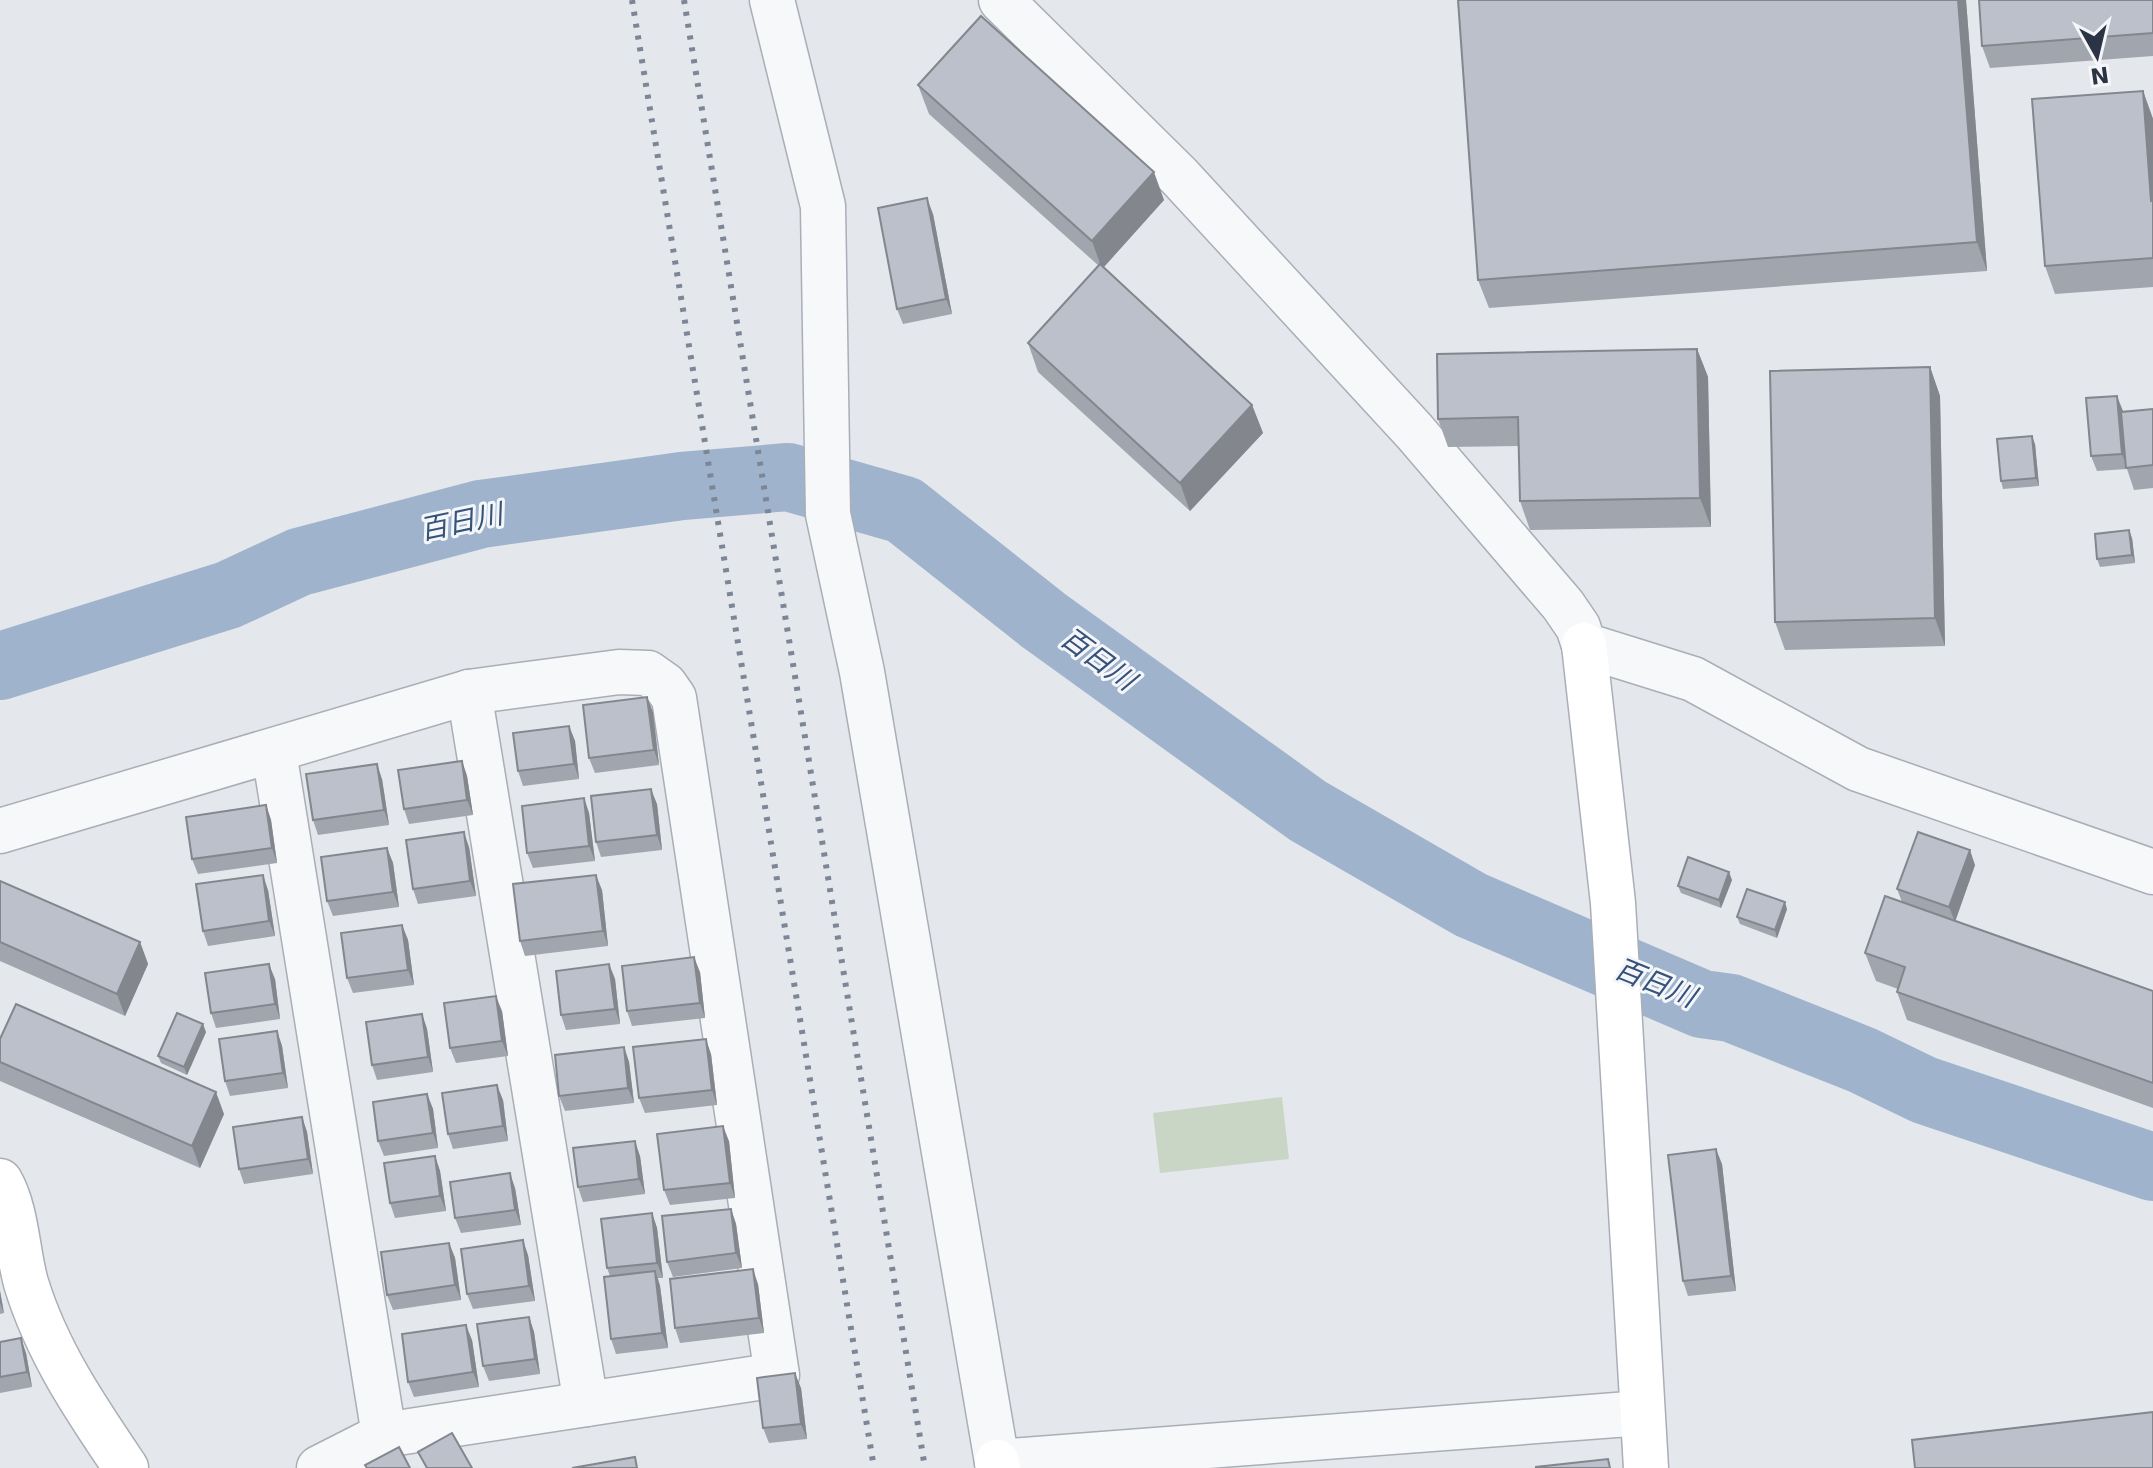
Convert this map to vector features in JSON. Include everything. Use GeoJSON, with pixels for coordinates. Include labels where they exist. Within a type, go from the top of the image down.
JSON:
{"type":"FeatureCollection","features":[{"type":"Feature","properties":{"kind":"street"},"geometry":{"type":"LineString","coordinates":[[772,0],[823,206],[828,514],[862,672],[997,1465],[1642,1413]]}},
{"type":"Feature","properties":{"kind":"street"},"geometry":{"type":"LineString","coordinates":[[1001,0],[1179,176],[1414,431],[1563,605],[1578,627],[1584,645],[1613,903],[1646,1468]]}},
{"type":"Feature","properties":{"kind":"street"},"geometry":{"type":"LineString","coordinates":[[1584,645],[1693,679],[1858,769],[2153,872]]}},
{"type":"Feature","properties":{"kind":"street"},"geometry":{"type":"LineString","coordinates":[[0,831],[469,692],[619,672],[648,673],[665,685],[674,698],[777,1375],[384,1435],[319,1468]]}},
{"type":"Feature","properties":{"kind":"street"},"geometry":{"type":"LineString","coordinates":[[469,692],[586,1404]]}},
{"type":"Feature","properties":{"kind":"street"},"geometry":{"type":"LineString","coordinates":[[274,752],[384,1435]]}},
{"type":"Feature","properties":{"kind":"street"},"geometry":{"type":"LineString","coordinates":[[0,1181],[26,1283],[48,1341],[74,1393],[126,1468]]}},
{"type":"Feature","properties":{"kind":"green space"},"geometry":{"type":"Polygon","coordinates":[[[1282,1097],[1289,1159],[1160,1173],[1153,1113],[1282,1097]]]}},
{"type":"Feature","properties":{"kind":"building"},"geometry":{"type":"Polygon","coordinates":[[[1458,0],[1958,0],[1977,242],[1478,280],[1458,0]]]}},
{"type":"Feature","properties":{"kind":"building"},"geometry":{"type":"Polygon","coordinates":[[[1979,0],[2153,0],[2153,33],[1982,46],[1979,0]]]}},
{"type":"Feature","properties":{"kind":"building"},"geometry":{"type":"Polygon","coordinates":[[[981,16],[1154,172],[1092,241],[918,85],[981,16]]]}},
{"type":"Feature","properties":{"kind":"building"},"geometry":{"type":"Polygon","coordinates":[[[2143,91],[2153,200],[2153,258],[2045,266],[2032,99],[2143,91]]]}},
{"type":"Feature","properties":{"kind":"building"},"geometry":{"type":"Polygon","coordinates":[[[927,198],[946,299],[897,309],[878,208],[927,198]]]}},
{"type":"Feature","properties":{"kind":"building"},"geometry":{"type":"Polygon","coordinates":[[[1100,264],[1252,405],[1180,483],[1028,343],[1100,264]]]}},
{"type":"Feature","properties":{"kind":"building"},"geometry":{"type":"Polygon","coordinates":[[[1697,349],[1700,498],[1520,501],[1518,417],[1438,419],[1437,354],[1697,349]]]}},
{"type":"Feature","properties":{"kind":"building"},"geometry":{"type":"Polygon","coordinates":[[[1930,367],[1935,618],[1775,622],[1770,371],[1930,367]]]}},
{"type":"Feature","properties":{"kind":"building"},"geometry":{"type":"Polygon","coordinates":[[[2117,396],[2122,454],[2091,456],[2086,398],[2117,396]]]}},
{"type":"Feature","properties":{"kind":"building"},"geometry":{"type":"Polygon","coordinates":[[[2153,409],[2153,465],[2126,468],[2121,412],[2153,409]]]}},
{"type":"Feature","properties":{"kind":"building"},"geometry":{"type":"Polygon","coordinates":[[[2032,436],[2036,478],[2001,481],[1997,439],[2032,436]]]}},
{"type":"Feature","properties":{"kind":"building"},"geometry":{"type":"Polygon","coordinates":[[[2129,530],[2132,555],[2097,559],[2095,534],[2129,530]]]}},
{"type":"Feature","properties":{"kind":"building"},"geometry":{"type":"Polygon","coordinates":[[[647,697],[654,750],[589,758],[583,705],[647,697]]]}},
{"type":"Feature","properties":{"kind":"building"},"geometry":{"type":"Polygon","coordinates":[[[569,726],[574,764],[518,771],[513,733],[569,726]]]}},
{"type":"Feature","properties":{"kind":"building"},"geometry":{"type":"Polygon","coordinates":[[[462,761],[467,800],[404,809],[398,770],[462,761]]]}},
{"type":"Feature","properties":{"kind":"building"},"geometry":{"type":"Polygon","coordinates":[[[377,764],[384,810],[313,820],[306,774],[377,764]]]}},
{"type":"Feature","properties":{"kind":"building"},"geometry":{"type":"Polygon","coordinates":[[[651,789],[657,835],[596,842],[591,796],[651,789]]]}},
{"type":"Feature","properties":{"kind":"building"},"geometry":{"type":"Polygon","coordinates":[[[584,798],[589,846],[527,853],[522,806],[584,798]]]}},
{"type":"Feature","properties":{"kind":"building"},"geometry":{"type":"Polygon","coordinates":[[[266,805],[272,848],[192,859],[186,817],[266,805]]]}},
{"type":"Feature","properties":{"kind":"building"},"geometry":{"type":"Polygon","coordinates":[[[464,832],[470,881],[413,889],[406,840],[464,832]]]}},
{"type":"Feature","properties":{"kind":"building"},"geometry":{"type":"Polygon","coordinates":[[[1918,832],[1970,850],[1949,907],[1897,889],[1918,832]]]}},
{"type":"Feature","properties":{"kind":"building"},"geometry":{"type":"Polygon","coordinates":[[[387,848],[393,892],[327,901],[321,857],[387,848]]]}},
{"type":"Feature","properties":{"kind":"building"},"geometry":{"type":"Polygon","coordinates":[[[1688,857],[1729,872],[1719,900],[1678,886],[1688,857]]]}},
{"type":"Feature","properties":{"kind":"building"},"geometry":{"type":"Polygon","coordinates":[[[263,875],[269,921],[203,931],[196,884],[263,875]]]}},
{"type":"Feature","properties":{"kind":"building"},"geometry":{"type":"Polygon","coordinates":[[[596,875],[603,931],[520,941],[513,884],[596,875]]]}},
{"type":"Feature","properties":{"kind":"building"},"geometry":{"type":"Polygon","coordinates":[[[0,881],[140,942],[117,994],[0,942],[0,881]]]}},
{"type":"Feature","properties":{"kind":"building"},"geometry":{"type":"Polygon","coordinates":[[[1747,889],[1785,902],[1775,930],[1737,917],[1747,889]]]}},
{"type":"Feature","properties":{"kind":"building"},"geometry":{"type":"Polygon","coordinates":[[[1885,896],[2153,991],[2153,1083],[1897,992],[1905,967],[1865,953],[1885,896]]]}},
{"type":"Feature","properties":{"kind":"building"},"geometry":{"type":"Polygon","coordinates":[[[402,925],[408,970],[347,978],[341,933],[402,925]]]}},
{"type":"Feature","properties":{"kind":"building"},"geometry":{"type":"Polygon","coordinates":[[[694,957],[700,1003],[627,1011],[622,966],[694,957]]]}},
{"type":"Feature","properties":{"kind":"building"},"geometry":{"type":"Polygon","coordinates":[[[269,964],[275,1004],[211,1013],[205,973],[269,964]]]}},
{"type":"Feature","properties":{"kind":"building"},"geometry":{"type":"Polygon","coordinates":[[[609,964],[615,1009],[561,1015],[556,971],[609,964]]]}},
{"type":"Feature","properties":{"kind":"building"},"geometry":{"type":"Polygon","coordinates":[[[496,996],[502,1041],[450,1048],[444,1003],[496,996]]]}},
{"type":"Feature","properties":{"kind":"building"},"geometry":{"type":"Polygon","coordinates":[[[16,1004],[216,1092],[192,1146],[0,1062],[0,1039],[16,1004]]]}},
{"type":"Feature","properties":{"kind":"building"},"geometry":{"type":"Polygon","coordinates":[[[177,1013],[203,1024],[184,1067],[158,1056],[177,1013]]]}},
{"type":"Feature","properties":{"kind":"building"},"geometry":{"type":"Polygon","coordinates":[[[422,1014],[428,1057],[372,1065],[366,1022],[422,1014]]]}},
{"type":"Feature","properties":{"kind":"building"},"geometry":{"type":"Polygon","coordinates":[[[277,1031],[283,1073],[225,1081],[219,1039],[277,1031]]]}},
{"type":"Feature","properties":{"kind":"building"},"geometry":{"type":"Polygon","coordinates":[[[706,1039],[712,1090],[639,1098],[633,1047],[706,1039]]]}},
{"type":"Feature","properties":{"kind":"building"},"geometry":{"type":"Polygon","coordinates":[[[624,1047],[628,1088],[559,1096],[555,1055],[624,1047]]]}},
{"type":"Feature","properties":{"kind":"building"},"geometry":{"type":"Polygon","coordinates":[[[497,1085],[503,1126],[448,1134],[442,1093],[497,1085]]]}},
{"type":"Feature","properties":{"kind":"building"},"geometry":{"type":"Polygon","coordinates":[[[427,1094],[433,1133],[378,1141],[373,1102],[427,1094]]]}},
{"type":"Feature","properties":{"kind":"building"},"geometry":{"type":"Polygon","coordinates":[[[302,1117],[308,1159],[239,1169],[233,1127],[302,1117]]]}},
{"type":"Feature","properties":{"kind":"building"},"geometry":{"type":"Polygon","coordinates":[[[723,1126],[730,1183],[664,1190],[657,1134],[723,1126]]]}},
{"type":"Feature","properties":{"kind":"building"},"geometry":{"type":"Polygon","coordinates":[[[635,1141],[639,1179],[578,1187],[573,1148],[635,1141]]]}},
{"type":"Feature","properties":{"kind":"building"},"geometry":{"type":"Polygon","coordinates":[[[1716,1149],[1731,1276],[1683,1281],[1668,1155],[1716,1149]]]}},
{"type":"Feature","properties":{"kind":"building"},"geometry":{"type":"Polygon","coordinates":[[[435,1156],[440,1196],[390,1203],[384,1163],[435,1156]]]}},
{"type":"Feature","properties":{"kind":"building"},"geometry":{"type":"Polygon","coordinates":[[[510,1173],[515,1210],[455,1218],[450,1182],[510,1173]]]}},
{"type":"Feature","properties":{"kind":"building"},"geometry":{"type":"Polygon","coordinates":[[[731,1209],[736,1253],[667,1262],[662,1216],[731,1209]]]}},
{"type":"Feature","properties":{"kind":"building"},"geometry":{"type":"Polygon","coordinates":[[[652,1213],[657,1263],[607,1268],[601,1219],[652,1213]]]}},
{"type":"Feature","properties":{"kind":"building"},"geometry":{"type":"Polygon","coordinates":[[[523,1240],[529,1286],[467,1294],[461,1249],[523,1240]]]}},
{"type":"Feature","properties":{"kind":"building"},"geometry":{"type":"Polygon","coordinates":[[[449,1243],[455,1285],[387,1295],[381,1252],[449,1243]]]}},
{"type":"Feature","properties":{"kind":"building"},"geometry":{"type":"Polygon","coordinates":[[[753,1269],[759,1318],[675,1328],[670,1279],[753,1269]]]}},
{"type":"Feature","properties":{"kind":"building"},"geometry":{"type":"Polygon","coordinates":[[[655,1271],[662,1333],[611,1339],[604,1277],[655,1271]]]}},
{"type":"Feature","properties":{"kind":"building"},"geometry":{"type":"Polygon","coordinates":[[[529,1317],[535,1359],[483,1366],[477,1324],[529,1317]]]}},
{"type":"Feature","properties":{"kind":"building"},"geometry":{"type":"Polygon","coordinates":[[[466,1325],[473,1372],[408,1382],[402,1334],[466,1325]]]}},
{"type":"Feature","properties":{"kind":"building"},"geometry":{"type":"Polygon","coordinates":[[[21,1338],[27,1372],[0,1377],[0,1342],[21,1338]]]}},
{"type":"Feature","properties":{"kind":"building"},"geometry":{"type":"Polygon","coordinates":[[[795,1373],[801,1424],[763,1428],[757,1378],[795,1373]]]}},
{"type":"Feature","properties":{"kind":"building"},"geometry":{"type":"Polygon","coordinates":[[[2153,1412],[2153,1468],[1915,1468],[1912,1440],[2153,1412]]]}},
{"type":"Feature","properties":{"kind":"building"},"geometry":{"type":"Polygon","coordinates":[[[452,1433],[472,1468],[427,1468],[418,1452],[452,1433]]]}},
{"type":"Feature","properties":{"kind":"building"},"geometry":{"type":"Polygon","coordinates":[[[399,1447],[410,1468],[367,1468],[365,1465],[399,1447]]]}},
{"type":"Feature","properties":{"kind":"building"},"geometry":{"type":"Polygon","coordinates":[[[635,1457],[637,1468],[572,1468],[635,1457]]]}},
{"type":"Feature","properties":{"kind":"building"},"geometry":{"type":"Polygon","coordinates":[[[1608,1459],[1610,1468],[1536,1468],[1536,1467],[1608,1459]]]}},
{"type":"Feature","properties":{"kind":"waterway","name":"百日川"},"geometry":{"type":"LineString","coordinates":[[0,666],[228,595],[299,562],[481,514],[682,486],[788,477],[904,510],[1043,620],[1308,811],[1471,905],[1702,1004],[1731,1008],[1862,1060],[1924,1090],[2153,1167]]}},
{"type":"Feature","properties":{"kind":"railway"},"geometry":{"type":"LineString","coordinates":[[632,0],[874,1468]]}},
{"type":"Feature","properties":{"kind":"railway"},"geometry":{"type":"LineString","coordinates":[[684,0],[925,1468]]}}]}
